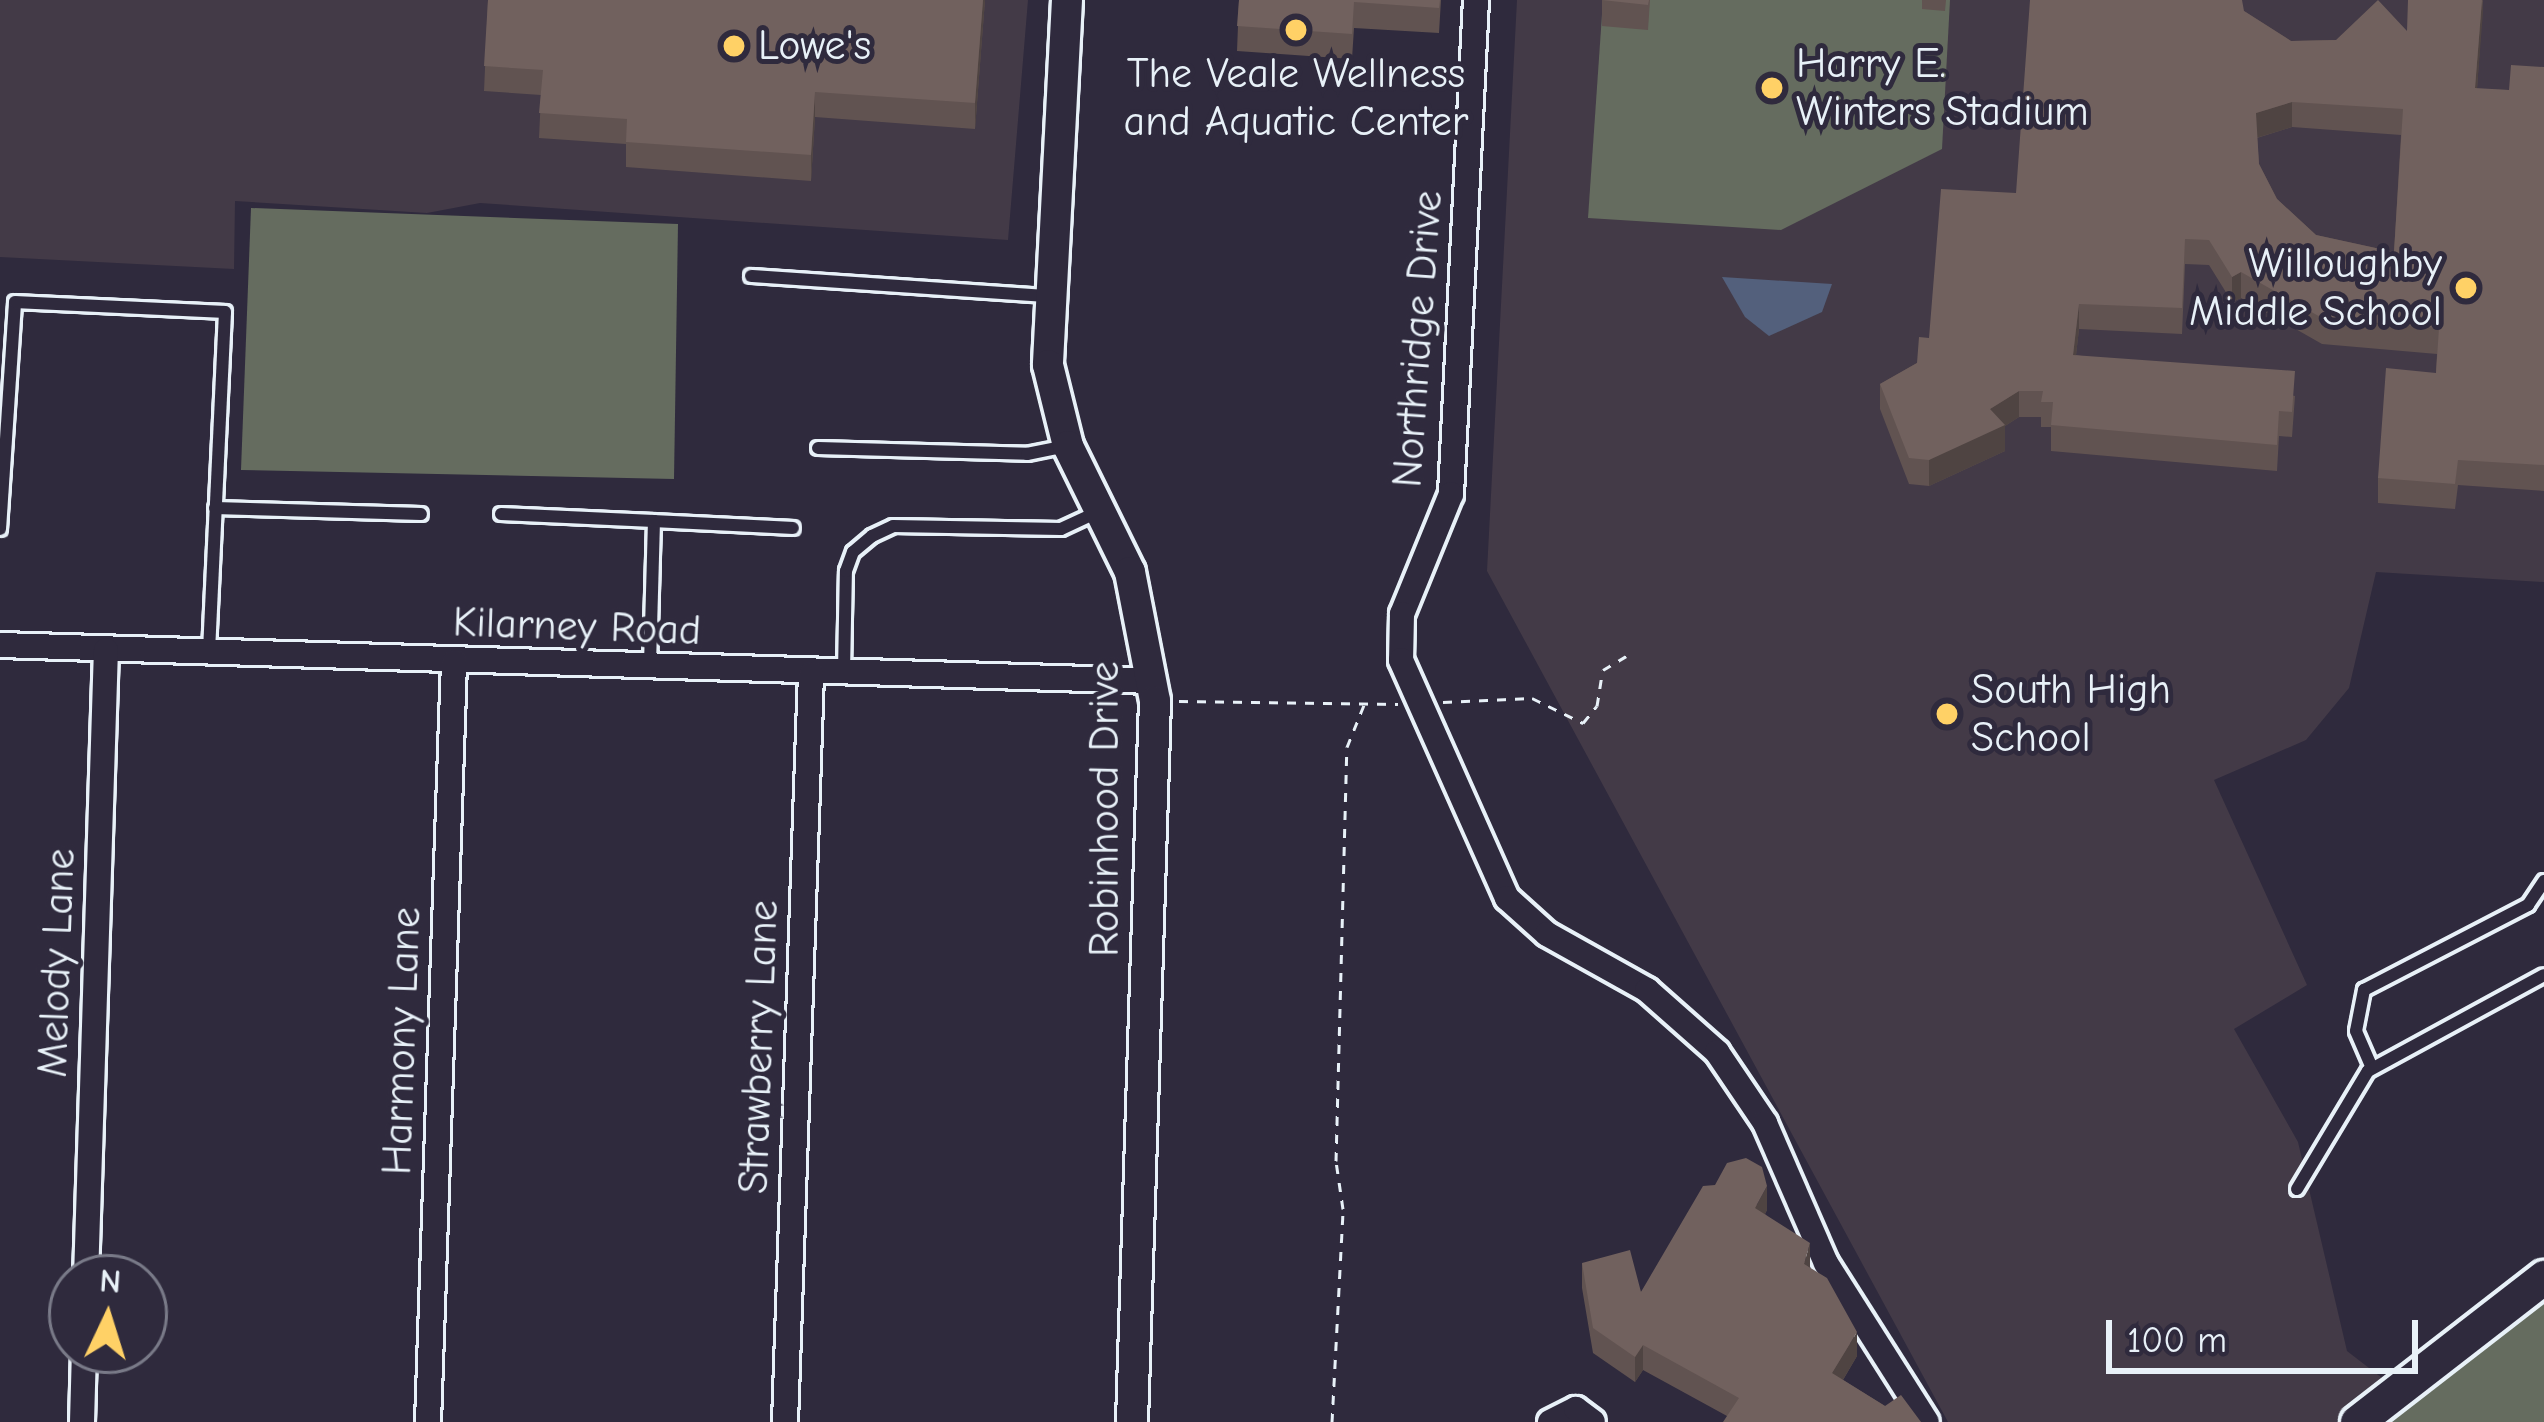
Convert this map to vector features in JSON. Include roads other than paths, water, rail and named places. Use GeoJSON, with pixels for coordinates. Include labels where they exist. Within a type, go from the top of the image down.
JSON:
{"type":"FeatureCollection","features":[{"type":"Feature","properties":{"kind":"main road"},"geometry":{"type":"LineString","coordinates":[[2357,1422],[2544,1277]]}},
{"type":"Feature","properties":{"kind":"street","name":"Robinhood Drive"},"geometry":{"type":"LineString","coordinates":[[1066,0],[1046,296],[1048,365],[1068,446],[1130,572],[1152,681],[1132,1422]]}},
{"type":"Feature","properties":{"kind":"street","name":"Northridge Drive"},"geometry":{"type":"LineString","coordinates":[[1476,0],[1451,494],[1402,614],[1401,660],[1507,898],[1547,934],[1647,990],[1717,1052],[1765,1124],[1826,1263],[1927,1422]]}},
{"type":"Feature","properties":{"kind":"street","name":"Kilarney Road"},"geometry":{"type":"LineString","coordinates":[[0,645],[811,674],[1152,681]]}},
{"type":"Feature","properties":{"kind":"street","name":"Melody Lane"},"geometry":{"type":"LineString","coordinates":[[87,1254],[106,650]]}},
{"type":"Feature","properties":{"kind":"street","name":"Harmony Lane"},"geometry":{"type":"LineString","coordinates":[[428,1422],[454,662]]}},
{"type":"Feature","properties":{"kind":"street","name":"Strawberry Lane"},"geometry":{"type":"LineString","coordinates":[[785,1422],[811,674]]}},
{"type":"Feature","properties":{"kind":"street"},"geometry":{"type":"LineString","coordinates":[[82,1422],[83,1374]]}},
{"type":"Feature","properties":{"kind":"street"},"geometry":{"type":"LineString","coordinates":[[1550,1422],[1576,1409],[1593,1422]]}},
{"type":"Feature","properties":{"kind":"lane"},"geometry":{"type":"LineString","coordinates":[[751,276],[1046,296]]}},
{"type":"Feature","properties":{"kind":"lane"},"geometry":{"type":"LineString","coordinates":[[0,529],[15,302],[225,312],[209,655]]}},
{"type":"Feature","properties":{"kind":"lane"},"geometry":{"type":"LineString","coordinates":[[818,448],[1027,454],[1068,446]]}},
{"type":"Feature","properties":{"kind":"lane"},"geometry":{"type":"LineString","coordinates":[[215,508],[421,514]]}},
{"type":"Feature","properties":{"kind":"lane"},"geometry":{"type":"LineString","coordinates":[[844,675],[846,571],[853,552],[872,536],[893,526],[1061,529],[1097,512]]}},
{"type":"Feature","properties":{"kind":"lane"},"geometry":{"type":"LineString","coordinates":[[501,514],[793,528]]}},
{"type":"Feature","properties":{"kind":"lane"},"geometry":{"type":"LineString","coordinates":[[650,668],[654,521]]}},
{"type":"Feature","properties":{"kind":"lane"},"geometry":{"type":"LineString","coordinates":[[2372,1068],[2356,1031],[2364,990],[2528,905],[2544,881]]}},
{"type":"Feature","properties":{"kind":"lane"},"geometry":{"type":"LineString","coordinates":[[2297,1189],[2372,1068],[2544,975]]}},
{"type":"Feature","properties":{"kind":"water"},"geometry":{"type":"Polygon","coordinates":[[[1722,277],[1832,284],[1822,312],[1769,336],[1745,317],[1722,277]]]}},
{"type":"Feature","properties":{"kind":"place","name":"The Veale Wellness and Aquatic Center"},"geometry":{"type":"Point","coordinates":[1296,30]}},
{"type":"Feature","properties":{"kind":"place","name":"Lowe's"},"geometry":{"type":"Point","coordinates":[734,46]}},
{"type":"Feature","properties":{"kind":"place","name":"Harry E. Winters Stadium"},"geometry":{"type":"Point","coordinates":[1772,88]}},
{"type":"Feature","properties":{"kind":"place","name":"Willoughby Middle School"},"geometry":{"type":"Point","coordinates":[2466,288]}},
{"type":"Feature","properties":{"kind":"place","name":"South High School"},"geometry":{"type":"Point","coordinates":[1947,714]}}]}
